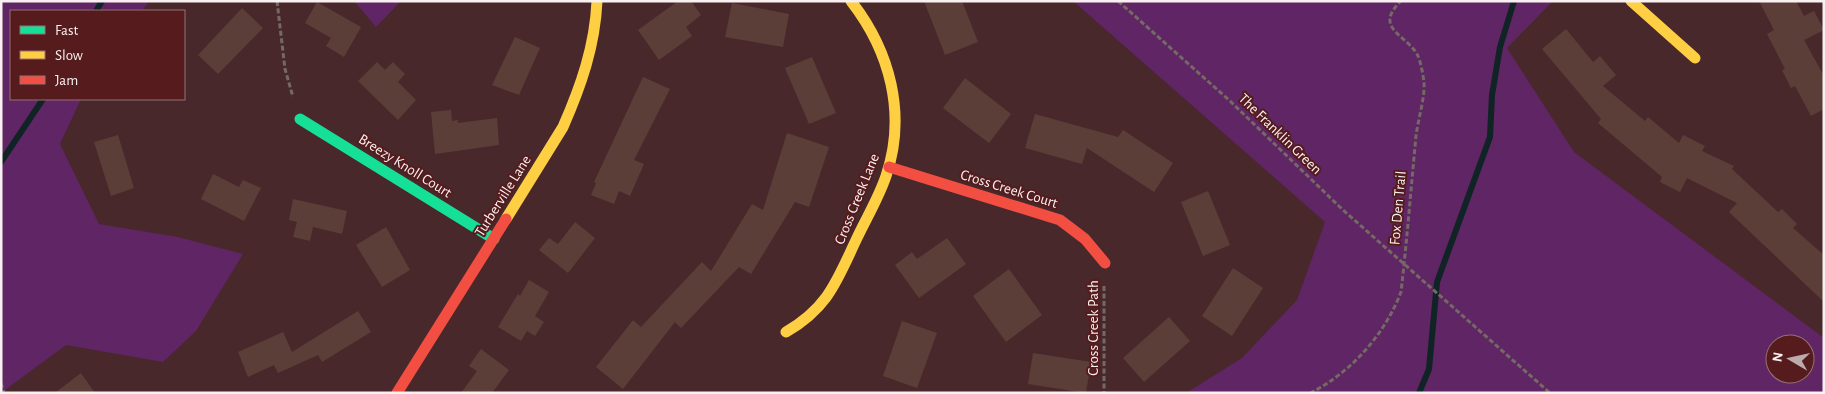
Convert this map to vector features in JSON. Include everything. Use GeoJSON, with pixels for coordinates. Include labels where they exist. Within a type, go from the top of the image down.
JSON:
{"type":"FeatureCollection","features":[{"type":"Feature","properties":{"kind":"street","name":"Turberville Lane"},"geometry":{"type":"LineString","coordinates":[[397,393],[564,127],[581,87],[591,51],[597,1]]}},
{"type":"Feature","properties":{"kind":"street","name":"Cross Creek Lane"},"geometry":{"type":"LineString","coordinates":[[786,332],[805,323],[816,313],[834,290],[889,167],[895,138],[896,109],[892,79],[882,49],[870,26],[851,1]]}},
{"type":"Feature","properties":{"kind":"street"},"geometry":{"type":"LineString","coordinates":[[1631,1],[1695,58]]}},
{"type":"Feature","properties":{"kind":"street","name":"Breezy Knoll Court"},"geometry":{"type":"LineString","coordinates":[[300,119],[494,239]]}},
{"type":"Feature","properties":{"kind":"street","name":"Cross Creek Court"},"geometry":{"type":"LineString","coordinates":[[889,167],[1060,220],[1079,232],[1094,247],[1105,263]]}},
{"type":"Feature","properties":{"kind":"path"},"geometry":{"type":"LineString","coordinates":[[277,1],[285,69],[300,119]]}},
{"type":"Feature","properties":{"kind":"path","name":"The Franklin Green"},"geometry":{"type":"LineString","coordinates":[[1118,1],[1230,101],[1343,210],[1550,393]]}},
{"type":"Feature","properties":{"kind":"path","name":"Fox Den Trail"},"geometry":{"type":"LineString","coordinates":[[1310,393],[1326,385],[1360,357],[1395,309],[1401,292],[1418,114],[1424,83],[1418,56],[1407,42],[1394,33],[1390,23],[1391,14],[1401,1]]}},
{"type":"Feature","properties":{"kind":"path","name":"Cross Creek Path"},"geometry":{"type":"LineString","coordinates":[[1104,393],[1105,263]]}},
{"type":"Feature","properties":{"kind":"path"},"geometry":{"type":"LineString","coordinates":[[1,383],[4,393]]}},
{"type":"Feature","properties":{"kind":"shaded area"},"geometry":{"type":"Polygon","coordinates":[[[1,1],[149,1],[143,10],[10,10],[10,100],[81,100],[60,144],[99,224],[178,237],[243,254],[196,331],[163,362],[66,345],[1,393],[1,1]]]}},
{"type":"Feature","properties":{"kind":"shaded area"},"geometry":{"type":"Polygon","coordinates":[[[354,1],[401,1],[376,27],[354,1]]]}},
{"type":"Feature","properties":{"kind":"shaded area"},"geometry":{"type":"Polygon","coordinates":[[[1073,1],[1553,1],[1507,48],[1574,152],[1824,338],[1824,393],[1186,393],[1242,358],[1297,300],[1325,222],[1073,1]]]}},
{"type":"Feature","properties":{"kind":"building"},"geometry":{"type":"Polygon","coordinates":[[[678,1],[691,1],[701,15],[686,27],[692,36],[659,60],[638,30],[678,1]]]}},
{"type":"Feature","properties":{"kind":"building"},"geometry":{"type":"Polygon","coordinates":[[[924,1],[962,1],[978,42],[945,55],[924,1]]]}},
{"type":"Feature","properties":{"kind":"building"},"geometry":{"type":"Polygon","coordinates":[[[1759,1],[1796,1],[1804,16],[1814,11],[1824,30],[1804,40],[1824,76],[1824,109],[1811,116],[1795,86],[1791,88],[1782,70],[1785,69],[1767,34],[1774,30],[1759,1]]]}},
{"type":"Feature","properties":{"kind":"building"},"geometry":{"type":"Polygon","coordinates":[[[317,2],[361,27],[344,57],[326,46],[331,38],[305,23],[317,2]]]}},
{"type":"Feature","properties":{"kind":"building"},"geometry":{"type":"Polygon","coordinates":[[[732,3],[789,14],[783,47],[725,37],[732,3]]]}},
{"type":"Feature","properties":{"kind":"building"},"geometry":{"type":"Polygon","coordinates":[[[242,8],[263,28],[218,74],[198,55],[242,8]]]}},
{"type":"Feature","properties":{"kind":"building"},"geometry":{"type":"Polygon","coordinates":[[[1566,29],[1593,62],[1600,56],[1616,75],[1603,86],[1645,121],[1648,117],[1679,143],[1683,135],[1705,146],[1702,151],[1734,166],[1732,169],[1778,212],[1782,209],[1797,224],[1793,228],[1824,255],[1824,302],[1729,212],[1737,203],[1687,178],[1680,192],[1660,182],[1662,177],[1598,123],[1601,119],[1542,49],[1566,29]]]}},
{"type":"Feature","properties":{"kind":"building"},"geometry":{"type":"Polygon","coordinates":[[[515,37],[540,48],[519,95],[492,85],[515,37]]]}},
{"type":"Feature","properties":{"kind":"building"},"geometry":{"type":"Polygon","coordinates":[[[812,57],[836,113],[809,124],[785,68],[812,57]]]}},
{"type":"Feature","properties":{"kind":"building"},"geometry":{"type":"Polygon","coordinates":[[[377,62],[385,70],[393,62],[405,74],[398,82],[416,100],[398,120],[358,81],[377,62]]]}},
{"type":"Feature","properties":{"kind":"building"},"geometry":{"type":"Polygon","coordinates":[[[643,77],[670,89],[634,160],[644,164],[630,196],[619,191],[614,204],[591,195],[596,183],[594,182],[643,77]]]}},
{"type":"Feature","properties":{"kind":"building"},"geometry":{"type":"Polygon","coordinates":[[[965,78],[1011,114],[989,143],[943,108],[965,78]]]}},
{"type":"Feature","properties":{"kind":"building"},"geometry":{"type":"Polygon","coordinates":[[[451,110],[452,121],[458,120],[458,123],[497,118],[499,145],[435,154],[431,112],[451,110]]]}},
{"type":"Feature","properties":{"kind":"building"},"geometry":{"type":"Polygon","coordinates":[[[1035,114],[1118,137],[1123,130],[1173,163],[1154,192],[1087,148],[1082,164],[1025,148],[1035,114]]]}},
{"type":"Feature","properties":{"kind":"building"},"geometry":{"type":"Polygon","coordinates":[[[787,133],[829,147],[809,207],[795,202],[751,274],[739,267],[681,328],[675,322],[623,389],[596,367],[633,320],[641,327],[702,262],[711,271],[752,204],[763,210],[787,133]]]}},
{"type":"Feature","properties":{"kind":"building"},"geometry":{"type":"Polygon","coordinates":[[[118,135],[134,188],[111,196],[94,142],[118,135]]]}},
{"type":"Feature","properties":{"kind":"building"},"geometry":{"type":"Polygon","coordinates":[[[213,174],[239,187],[243,180],[261,188],[244,221],[201,199],[213,174]]]}},
{"type":"Feature","properties":{"kind":"building"},"geometry":{"type":"Polygon","coordinates":[[[1208,191],[1230,245],[1203,256],[1181,202],[1208,191]]]}},
{"type":"Feature","properties":{"kind":"building"},"geometry":{"type":"Polygon","coordinates":[[[293,199],[347,211],[342,234],[313,227],[310,241],[293,237],[297,222],[289,220],[293,199]]]}},
{"type":"Feature","properties":{"kind":"building"},"geometry":{"type":"Polygon","coordinates":[[[575,222],[595,238],[568,273],[539,250],[549,238],[558,244],[575,222]]]}},
{"type":"Feature","properties":{"kind":"building"},"geometry":{"type":"Polygon","coordinates":[[[386,227],[410,270],[382,287],[356,245],[386,227]]]}},
{"type":"Feature","properties":{"kind":"building"},"geometry":{"type":"Polygon","coordinates":[[[947,238],[966,264],[919,298],[895,265],[912,252],[917,259],[947,238]]]}},
{"type":"Feature","properties":{"kind":"building"},"geometry":{"type":"Polygon","coordinates":[[[1233,268],[1263,288],[1232,336],[1202,316],[1233,268]]]}},
{"type":"Feature","properties":{"kind":"building"},"geometry":{"type":"Polygon","coordinates":[[[1009,269],[1042,315],[1006,342],[973,296],[1009,269]]]}},
{"type":"Feature","properties":{"kind":"building"},"geometry":{"type":"Polygon","coordinates":[[[529,280],[549,292],[535,316],[544,322],[535,336],[527,331],[521,341],[498,327],[529,280]]]}},
{"type":"Feature","properties":{"kind":"building"},"geometry":{"type":"Polygon","coordinates":[[[358,311],[371,332],[322,362],[318,355],[278,373],[274,365],[248,377],[238,352],[283,332],[292,352],[358,311]]]}},
{"type":"Feature","properties":{"kind":"building"},"geometry":{"type":"Polygon","coordinates":[[[1169,317],[1190,341],[1144,382],[1123,358],[1169,317]]]}},
{"type":"Feature","properties":{"kind":"building"},"geometry":{"type":"Polygon","coordinates":[[[902,321],[937,333],[917,388],[883,376],[902,321]]]}},
{"type":"Feature","properties":{"kind":"building"},"geometry":{"type":"Polygon","coordinates":[[[481,349],[509,370],[492,393],[461,393],[477,371],[469,366],[481,349]]]}},
{"type":"Feature","properties":{"kind":"building"},"geometry":{"type":"Polygon","coordinates":[[[1033,353],[1091,362],[1086,393],[1028,384],[1033,353]]]}},
{"type":"Feature","properties":{"kind":"building"},"geometry":{"type":"Polygon","coordinates":[[[81,373],[95,393],[55,393],[81,373]]]}},
{"type":"Feature","properties":{"kind":"waterway"},"geometry":{"type":"LineString","coordinates":[[97,10],[102,1]]}},
{"type":"Feature","properties":{"kind":"waterway"},"geometry":{"type":"LineString","coordinates":[[1419,393],[1429,369],[1437,282],[1490,137],[1492,95],[1500,47],[1514,1]]}},
{"type":"Feature","properties":{"kind":"waterway"},"geometry":{"type":"LineString","coordinates":[[1,162],[42,100]]}},
{"type":"Feature","properties":{"kind":"traffic: fast"},"geometry":{"type":"LineString","coordinates":[[300,119],[494,239]]}},
{"type":"Feature","properties":{"kind":"traffic: slow"},"geometry":{"type":"LineString","coordinates":[[506,219],[563,127],[570,112],[590,50],[597,1]]}},
{"type":"Feature","properties":{"kind":"traffic: slow"},"geometry":{"type":"LineString","coordinates":[[786,332],[801,323],[812,313],[837,280],[880,192],[892,153],[895,130],[891,84],[885,62],[876,41],[865,20],[851,1]]}},
{"type":"Feature","properties":{"kind":"traffic: slow"},"geometry":{"type":"LineString","coordinates":[[1631,1],[1695,58]]}},
{"type":"Feature","properties":{"kind":"traffic: jam"},"geometry":{"type":"LineString","coordinates":[[889,167],[1060,220],[1085,239],[1105,263]]}},
{"type":"Feature","properties":{"kind":"traffic: jam"},"geometry":{"type":"LineString","coordinates":[[397,393],[506,219]]}}]}
